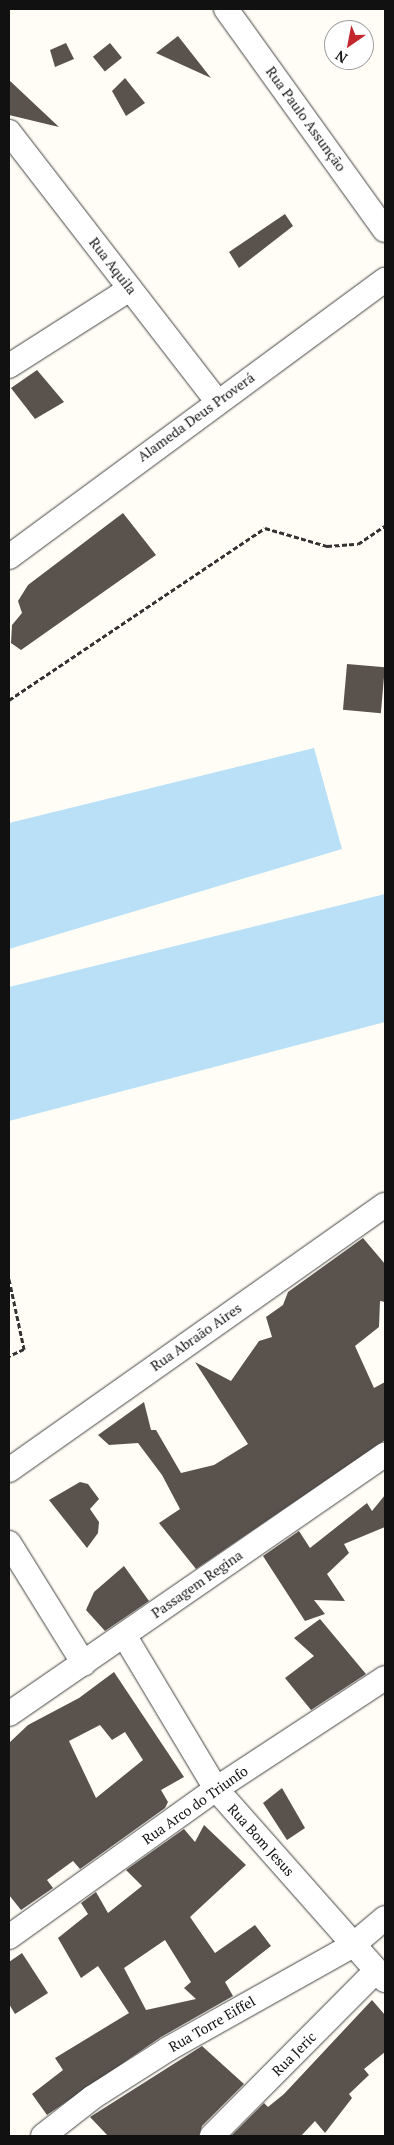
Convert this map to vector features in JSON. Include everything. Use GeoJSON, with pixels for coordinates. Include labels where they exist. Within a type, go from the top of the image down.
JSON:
{"type":"FeatureCollection","features":[{"type":"Feature","properties":{"kind":"street","name":"Rua Paulo Assunção"},"geometry":{"type":"LineString","coordinates":[[226,9],[385,230]]}},
{"type":"Feature","properties":{"kind":"street","name":"Rua Aquila"},"geometry":{"type":"LineString","coordinates":[[9,132],[16,156],[130,289],[217,401]]}},
{"type":"Feature","properties":{"kind":"street","name":"Alameda Deus Proverá"},"geometry":{"type":"LineString","coordinates":[[9,556],[217,401],[385,280]]}},
{"type":"Feature","properties":{"kind":"street"},"geometry":{"type":"LineString","coordinates":[[9,366],[130,289]]}},
{"type":"Feature","properties":{"kind":"street","name":"Rua Abraão Aires"},"geometry":{"type":"LineString","coordinates":[[9,1470],[385,1206]]}},
{"type":"Feature","properties":{"kind":"street","name":"Passagem Regina"},"geometry":{"type":"LineString","coordinates":[[9,1714],[385,1455]]}},
{"type":"Feature","properties":{"kind":"street"},"geometry":{"type":"LineString","coordinates":[[9,1543],[84,1664]]}},
{"type":"Feature","properties":{"kind":"street","name":"Rua Bom Jesus"},"geometry":{"type":"LineString","coordinates":[[124,1635],[216,1789],[381,1976]]}},
{"type":"Feature","properties":{"kind":"street","name":"Rua Arco do Triunfo"},"geometry":{"type":"LineString","coordinates":[[9,1937],[216,1789],[385,1678]]}},
{"type":"Feature","properties":{"kind":"street","name":"Rua Torre Eiffel"},"geometry":{"type":"LineString","coordinates":[[43,2136],[93,2097],[209,2023],[353,1945],[385,1918]]}},
{"type":"Feature","properties":{"kind":"street","name":"Rua Jeric"},"geometry":{"type":"LineString","coordinates":[[212,2136],[381,1976]]}},
{"type":"Feature","properties":{"kind":"path"},"geometry":{"type":"LineString","coordinates":[[9,700],[265,528],[326,546],[358,544],[385,526]]}},
{"type":"Feature","properties":{"kind":"path"},"geometry":{"type":"LineString","coordinates":[[9,1279],[24,1349],[9,1356]]}},
{"type":"Feature","properties":{"kind":"water"},"geometry":{"type":"Polygon","coordinates":[[[314,748],[342,849],[9,949],[9,823],[314,748]]]}},
{"type":"Feature","properties":{"kind":"water"},"geometry":{"type":"Polygon","coordinates":[[[385,894],[385,1022],[9,1121],[9,987],[385,894]]]}},
{"type":"Feature","properties":{"kind":"building"},"geometry":{"type":"Polygon","coordinates":[[[178,36],[211,78],[156,53],[178,36]]]}},
{"type":"Feature","properties":{"kind":"building"},"geometry":{"type":"Polygon","coordinates":[[[66,43],[74,59],[55,67],[50,50],[66,43]]]}},
{"type":"Feature","properties":{"kind":"building"},"geometry":{"type":"Polygon","coordinates":[[[110,43],[122,58],[105,72],[93,57],[110,43]]]}},
{"type":"Feature","properties":{"kind":"building"},"geometry":{"type":"Polygon","coordinates":[[[125,78],[145,103],[126,116],[112,91],[125,78]]]}},
{"type":"Feature","properties":{"kind":"building"},"geometry":{"type":"Polygon","coordinates":[[[9,80],[26,96],[59,127],[9,115],[9,80]]]}},
{"type":"Feature","properties":{"kind":"building"},"geometry":{"type":"Polygon","coordinates":[[[285,214],[293,226],[239,268],[229,252],[285,214]]]}},
{"type":"Feature","properties":{"kind":"building"},"geometry":{"type":"Polygon","coordinates":[[[37,370],[64,402],[35,419],[11,388],[37,370]]]}},
{"type":"Feature","properties":{"kind":"building"},"geometry":{"type":"Polygon","coordinates":[[[123,513],[156,555],[21,650],[11,643],[12,625],[22,613],[18,601],[28,585],[123,513]]]}},
{"type":"Feature","properties":{"kind":"building"},"geometry":{"type":"Polygon","coordinates":[[[347,664],[385,667],[381,713],[343,710],[347,664]]]}},
{"type":"Feature","properties":{"kind":"building"},"geometry":{"type":"Polygon","coordinates":[[[363,1238],[385,1264],[385,1302],[380,1301],[379,1327],[355,1346],[374,1388],[385,1382],[385,1440],[196,1569],[159,1523],[180,1509],[162,1475],[138,1443],[109,1445],[98,1435],[144,1402],[151,1430],[156,1430],[181,1473],[214,1465],[248,1444],[195,1362],[231,1381],[259,1341],[272,1337],[266,1317],[283,1305],[288,1292],[363,1238]]]}},
{"type":"Feature","properties":{"kind":"building"},"geometry":{"type":"Polygon","coordinates":[[[80,1482],[88,1484],[99,1499],[90,1509],[99,1522],[98,1533],[87,1548],[49,1500],[80,1482]]]}},
{"type":"Feature","properties":{"kind":"building"},"geometry":{"type":"Polygon","coordinates":[[[385,1495],[385,1527],[344,1544],[349,1553],[327,1574],[345,1601],[314,1600],[325,1614],[305,1621],[263,1556],[299,1531],[310,1548],[367,1503],[372,1511],[385,1495]]]}},
{"type":"Feature","properties":{"kind":"building"},"geometry":{"type":"Polygon","coordinates":[[[124,1566],[149,1601],[105,1631],[86,1610],[94,1592],[124,1566]]]}},
{"type":"Feature","properties":{"kind":"building"},"geometry":{"type":"Polygon","coordinates":[[[320,1619],[366,1674],[311,1710],[285,1678],[314,1656],[294,1638],[320,1619]]]}},
{"type":"Feature","properties":{"kind":"building"},"geometry":{"type":"Polygon","coordinates":[[[114,1672],[184,1777],[161,1790],[168,1802],[165,1808],[80,1869],[73,1861],[47,1880],[53,1888],[21,1910],[9,1895],[9,1743],[28,1725],[79,1698],[114,1672]],[[100,1725],[69,1741],[96,1798],[143,1760],[125,1732],[112,1740],[100,1725]]]}},
{"type":"Feature","properties":{"kind":"building"},"geometry":{"type":"Polygon","coordinates":[[[282,1788],[305,1828],[287,1840],[263,1803],[282,1788]]]}},
{"type":"Feature","properties":{"kind":"building"},"geometry":{"type":"Polygon","coordinates":[[[204,1825],[246,1865],[190,1917],[215,1953],[255,1925],[271,1946],[225,1982],[233,1996],[161,2037],[47,2115],[32,2094],[63,2070],[55,2058],[129,2013],[98,1966],[81,1978],[58,1938],[88,1914],[81,1903],[96,1892],[108,1913],[142,1886],[126,1870],[184,1829],[195,1842],[204,1825]],[[165,1940],[124,1968],[146,2010],[196,1999],[184,1988],[191,1982],[165,1940]]]}},
{"type":"Feature","properties":{"kind":"building"},"geometry":{"type":"Polygon","coordinates":[[[22,1953],[48,1993],[15,2014],[9,2004],[9,1962],[22,1953]]]}},
{"type":"Feature","properties":{"kind":"building"},"geometry":{"type":"Polygon","coordinates":[[[372,2000],[385,2015],[385,2052],[364,2069],[369,2075],[349,2094],[352,2098],[325,2133],[315,2121],[301,2136],[231,2136],[264,2103],[268,2107],[284,2094],[372,2000]]]}},
{"type":"Feature","properties":{"kind":"building"},"geometry":{"type":"Polygon","coordinates":[[[202,2046],[244,2084],[202,2126],[199,2136],[108,2136],[90,2117],[202,2046]]]}}]}
